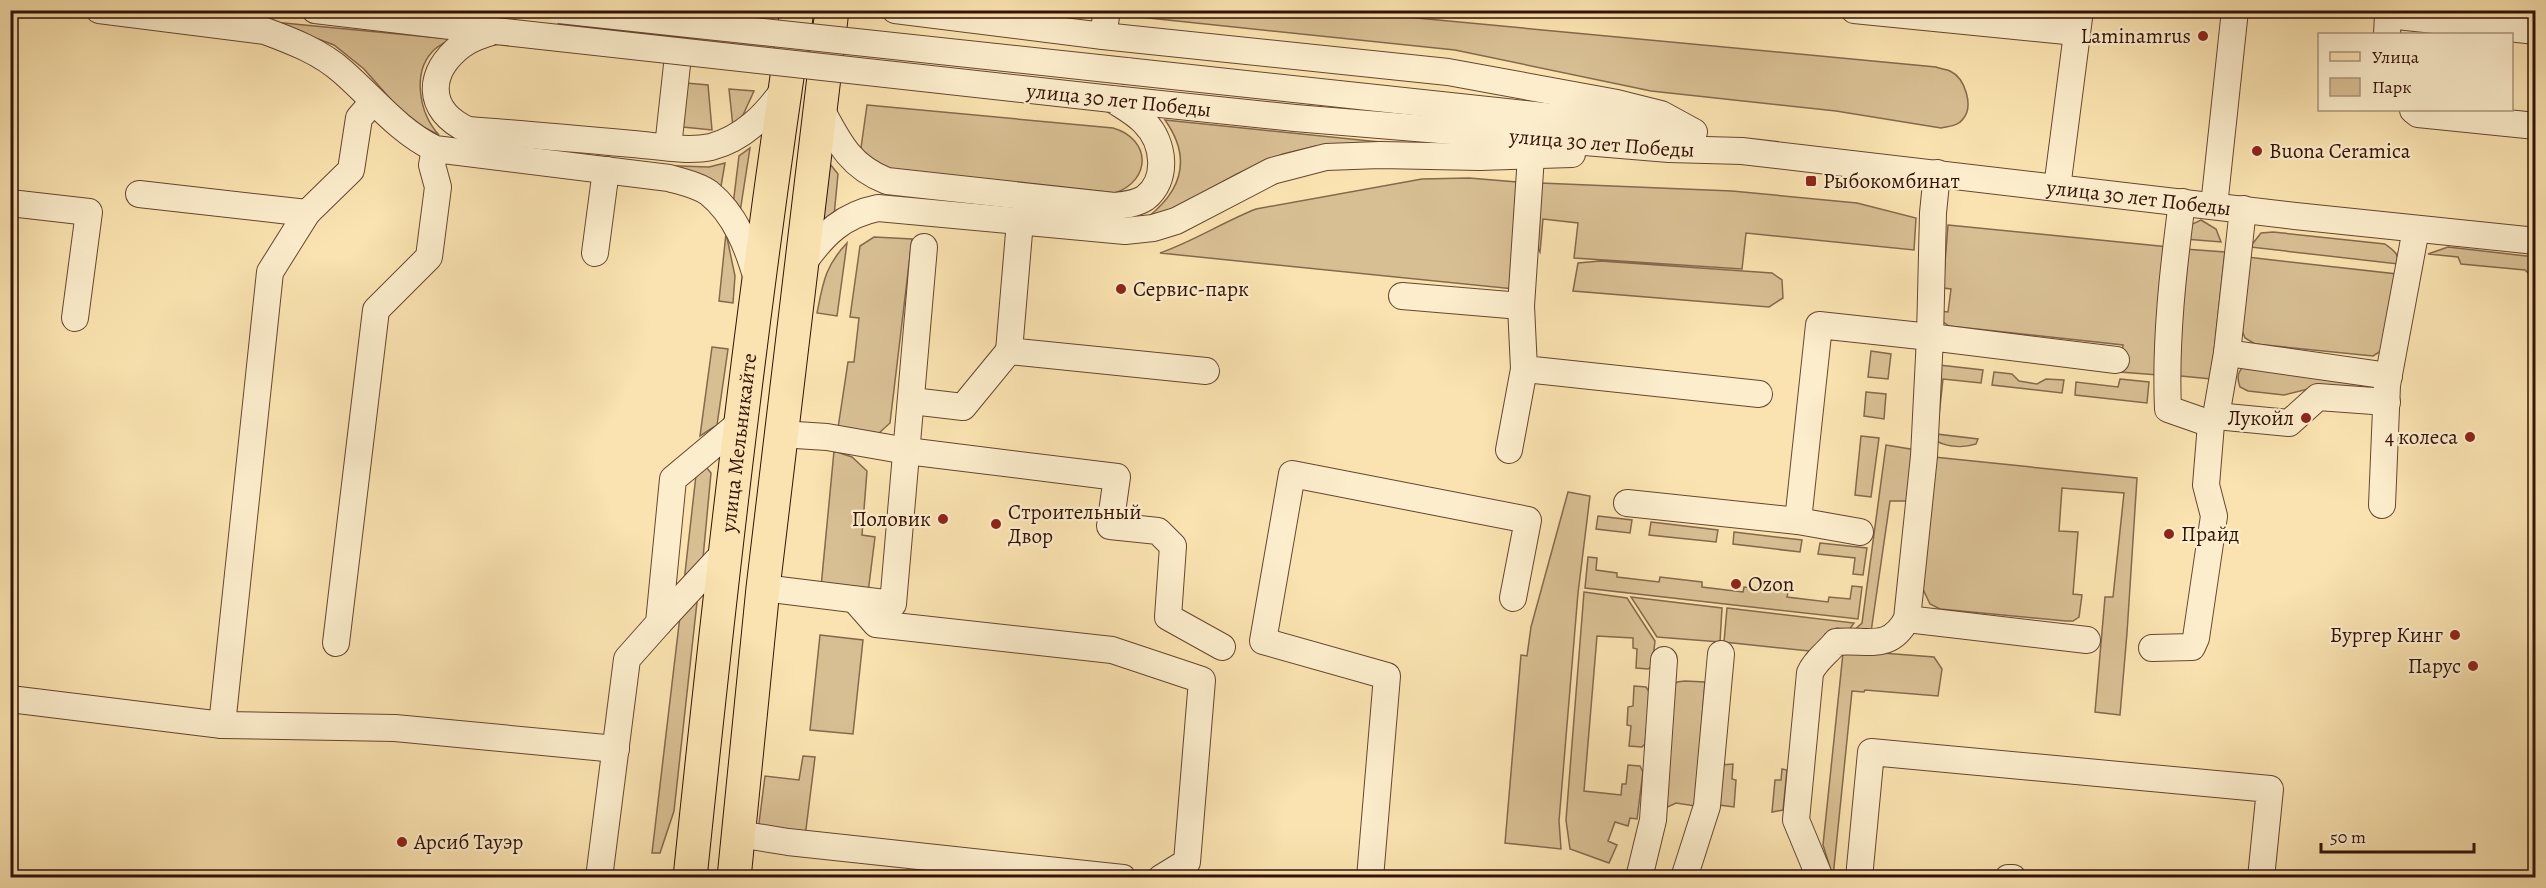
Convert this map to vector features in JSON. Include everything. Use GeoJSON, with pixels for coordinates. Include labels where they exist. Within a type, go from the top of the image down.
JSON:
{"type":"FeatureCollection","features":[{"type":"Feature","properties":{"kind":"main road","name":"улица Мельникайте"},"geometry":{"type":"LineString","coordinates":[[690,878],[740,423],[758,279],[797,10]]}},
{"type":"Feature","properties":{"kind":"main road","name":"улица Мельникайте"},"geometry":{"type":"LineString","coordinates":[[734,878],[780,434],[804,262],[832,10]]}},
{"type":"Feature","properties":{"kind":"street"},"geometry":{"type":"LineString","coordinates":[[99,10],[265,32],[280,37],[319,55],[342,71],[373,102],[417,140],[435,149],[669,178],[708,192],[741,234],[758,279]]}},
{"type":"Feature","properties":{"kind":"street","name":"улица 30 лет Победы"},"geometry":{"type":"LineString","coordinates":[[315,10],[1295,118],[1669,149],[1742,151],[2535,241]]}},
{"type":"Feature","properties":{"kind":"street","name":"улица 30 лет Победы"},"geometry":{"type":"LineString","coordinates":[[559,10],[1694,132],[1742,151]]}},
{"type":"Feature","properties":{"kind":"street"},"geometry":{"type":"LineString","coordinates":[[668,147],[683,10]]}},
{"type":"Feature","properties":{"kind":"street"},"geometry":{"type":"LineString","coordinates":[[895,10],[1103,36],[1448,72],[1650,111],[1677,121],[1694,132]]}},
{"type":"Feature","properties":{"kind":"street"},"geometry":{"type":"LineString","coordinates":[[965,10],[998,23]]}},
{"type":"Feature","properties":{"kind":"street"},"geometry":{"type":"LineString","coordinates":[[1103,36],[1107,10]]}},
{"type":"Feature","properties":{"kind":"street"},"geometry":{"type":"LineString","coordinates":[[1854,10],[2078,21],[2057,188]]}},
{"type":"Feature","properties":{"kind":"street"},"geometry":{"type":"LineString","coordinates":[[2214,206],[2235,10]]}},
{"type":"Feature","properties":{"kind":"street"},"geometry":{"type":"LineString","coordinates":[[2387,33],[2388,15],[2535,31]]}},
{"type":"Feature","properties":{"kind":"street"},"geometry":{"type":"LineString","coordinates":[[496,31],[477,36],[462,45],[445,61],[439,72],[434,92],[437,102],[442,111],[458,125],[468,130],[668,147],[710,147],[756,124],[785,88]]}},
{"type":"Feature","properties":{"kind":"street"},"geometry":{"type":"LineString","coordinates":[[820,107],[837,139],[852,160],[872,175],[887,181],[1114,206],[1129,205],[1144,198],[1153,189],[1159,178],[1161,160],[1156,139],[1147,124],[1112,99]]}},
{"type":"Feature","properties":{"kind":"street"},"geometry":{"type":"LineString","coordinates":[[222,725],[270,272],[307,213],[351,170],[359,118],[373,102]]}},
{"type":"Feature","properties":{"kind":"street"},"geometry":{"type":"LineString","coordinates":[[2414,111],[2418,114],[2535,126]]}},
{"type":"Feature","properties":{"kind":"street"},"geometry":{"type":"LineString","coordinates":[[336,643],[376,310],[429,257],[438,187],[432,165],[435,149]]}},
{"type":"Feature","properties":{"kind":"street"},"geometry":{"type":"LineString","coordinates":[[804,262],[829,230],[842,220],[860,211],[878,208],[1125,231],[1153,228],[1176,221],[1245,183],[1272,171],[1326,157],[1380,154],[1532,156],[1669,149]]}},
{"type":"Feature","properties":{"kind":"street"},"geometry":{"type":"LineString","coordinates":[[1509,450],[1524,369],[1521,306],[1532,156]]}},
{"type":"Feature","properties":{"kind":"street"},"geometry":{"type":"LineString","coordinates":[[596,253],[606,170]]}},
{"type":"Feature","properties":{"kind":"street"},"geometry":{"type":"LineString","coordinates":[[1820,878],[1796,820],[1810,674],[1814,665],[1836,642],[1888,640],[1899,634],[1907,619],[1924,456],[1933,213],[1937,173]]}},
{"type":"Feature","properties":{"kind":"street"},"geometry":{"type":"LineString","coordinates":[[139,194],[307,213]]}},
{"type":"Feature","properties":{"kind":"street"},"geometry":{"type":"LineString","coordinates":[[2182,202],[2167,370],[2168,409],[2214,420],[2289,423],[2318,397],[2387,402]]}},
{"type":"Feature","properties":{"kind":"street"},"geometry":{"type":"LineString","coordinates":[[10,204],[89,212],[75,318]]}},
{"type":"Feature","properties":{"kind":"street"},"geometry":{"type":"LineString","coordinates":[[2152,648],[2192,647],[2196,638],[2214,516],[2206,485],[2214,420],[2227,352],[2243,209]]}},
{"type":"Feature","properties":{"kind":"street"},"geometry":{"type":"LineString","coordinates":[[912,401],[963,407],[1009,351],[1020,221]]}},
{"type":"Feature","properties":{"kind":"street"},"geometry":{"type":"LineString","coordinates":[[2382,505],[2389,376],[2416,228]]}},
{"type":"Feature","properties":{"kind":"street"},"geometry":{"type":"LineString","coordinates":[[763,588],[893,604],[924,247]]}},
{"type":"Feature","properties":{"kind":"street"},"geometry":{"type":"LineString","coordinates":[[1402,296],[1521,306]]}},
{"type":"Feature","properties":{"kind":"street"},"geometry":{"type":"LineString","coordinates":[[1797,521],[1819,326],[2116,360]]}},
{"type":"Feature","properties":{"kind":"street"},"geometry":{"type":"LineString","coordinates":[[1009,351],[1206,371]]}},
{"type":"Feature","properties":{"kind":"street"},"geometry":{"type":"LineString","coordinates":[[2227,352],[2389,376]]}},
{"type":"Feature","properties":{"kind":"street"},"geometry":{"type":"LineString","coordinates":[[1524,369],[1759,394]]}},
{"type":"Feature","properties":{"kind":"street"},"geometry":{"type":"LineString","coordinates":[[659,623],[673,479],[740,423]]}},
{"type":"Feature","properties":{"kind":"street"},"geometry":{"type":"LineString","coordinates":[[780,434],[827,437],[908,451],[1117,477],[1110,526],[1158,531],[1173,546],[1168,617],[1222,647]]}},
{"type":"Feature","properties":{"kind":"street"},"geometry":{"type":"LineString","coordinates":[[1370,878],[1388,676],[1263,641],[1292,474],[1528,519],[1513,598]]}},
{"type":"Feature","properties":{"kind":"street"},"geometry":{"type":"LineString","coordinates":[[1627,503],[1797,521],[1860,532]]}},
{"type":"Feature","properties":{"kind":"street"},"geometry":{"type":"LineString","coordinates":[[599,878],[627,659],[724,553]]}},
{"type":"Feature","properties":{"kind":"street"},"geometry":{"type":"LineString","coordinates":[[855,600],[876,624],[1112,650],[1202,680],[1187,862],[1161,878]]}},
{"type":"Feature","properties":{"kind":"street"},"geometry":{"type":"LineString","coordinates":[[1907,619],[2087,640]]}},
{"type":"Feature","properties":{"kind":"street"},"geometry":{"type":"LineString","coordinates":[[1684,878],[1707,806],[1721,654]]}},
{"type":"Feature","properties":{"kind":"street"},"geometry":{"type":"LineString","coordinates":[[1639,878],[1653,820],[1664,660]]}},
{"type":"Feature","properties":{"kind":"street"},"geometry":{"type":"LineString","coordinates":[[10,699],[222,725],[395,728],[616,749]]}},
{"type":"Feature","properties":{"kind":"street"},"geometry":{"type":"LineString","coordinates":[[1858,878],[1871,752],[2270,789],[2261,878]]}},
{"type":"Feature","properties":{"kind":"street"},"geometry":{"type":"LineString","coordinates":[[739,834],[788,842],[1123,878]]}},
{"type":"Feature","properties":{"kind":"green space"},"geometry":{"type":"Polygon","coordinates":[[[1129,11],[1342,11],[1936,67],[1950,71],[1960,80],[1964,86],[1968,107],[1959,123],[1941,128],[1836,111],[1651,91],[1455,50],[1139,17],[1129,11]]]}},
{"type":"Feature","properties":{"kind":"green space"},"geometry":{"type":"Polygon","coordinates":[[[273,22],[451,39],[435,49],[427,58],[420,80],[423,104],[432,126],[439,135],[409,120],[364,69],[334,45],[273,22]]]}},
{"type":"Feature","properties":{"kind":"green space"},"geometry":{"type":"Polygon","coordinates":[[[686,83],[708,85],[712,130],[683,127],[686,83]]]}},
{"type":"Feature","properties":{"kind":"green space"},"geometry":{"type":"Polygon","coordinates":[[[729,89],[754,91],[743,115],[733,127],[729,89]]]}},
{"type":"Feature","properties":{"kind":"green space"},"geometry":{"type":"Polygon","coordinates":[[[867,105],[1113,128],[1126,133],[1135,141],[1140,150],[1141,170],[1136,179],[1127,187],[1115,193],[886,169],[860,155],[867,105]]]}},
{"type":"Feature","properties":{"kind":"green space"},"geometry":{"type":"Polygon","coordinates":[[[1165,120],[1380,142],[1316,146],[1283,154],[1237,174],[1177,208],[1148,217],[1169,196],[1179,173],[1179,147],[1165,120]]]}},
{"type":"Feature","properties":{"kind":"green space"},"geometry":{"type":"Polygon","coordinates":[[[750,148],[740,212],[733,205],[739,156],[750,148]]]}},
{"type":"Feature","properties":{"kind":"green space"},"geometry":{"type":"Polygon","coordinates":[[[725,163],[720,192],[651,165],[709,167],[725,163]]]}},
{"type":"Feature","properties":{"kind":"green space"},"geometry":{"type":"Polygon","coordinates":[[[830,164],[838,174],[834,216],[823,224],[830,164]]]}},
{"type":"Feature","properties":{"kind":"green space"},"geometry":{"type":"Polygon","coordinates":[[[1469,178],[1517,182],[1514,289],[1160,253],[1256,209],[1422,179],[1469,178]]]}},
{"type":"Feature","properties":{"kind":"green space"},"geometry":{"type":"Polygon","coordinates":[[[1540,183],[1732,191],[1857,203],[1916,218],[1914,250],[1746,233],[1742,269],[1574,258],[1578,223],[1543,219],[1540,252],[1536,244],[1540,183]]]}},
{"type":"Feature","properties":{"kind":"green space"},"geometry":{"type":"Polygon","coordinates":[[[2201,220],[2216,229],[2221,242],[2185,239],[2188,226],[2201,220]]]}},
{"type":"Feature","properties":{"kind":"green space"},"geometry":{"type":"Polygon","coordinates":[[[1948,225],[2169,247],[2158,375],[2120,372],[2123,345],[1949,326],[1942,321],[1940,311],[1948,312],[1951,289],[1943,288],[1948,225]]]}},
{"type":"Feature","properties":{"kind":"green space"},"geometry":{"type":"Polygon","coordinates":[[[2273,232],[2385,244],[2396,254],[2398,264],[2250,247],[2261,233],[2273,232]]]}},
{"type":"Feature","properties":{"kind":"green space"},"geometry":{"type":"Polygon","coordinates":[[[726,233],[735,276],[733,303],[719,301],[726,233]]]}},
{"type":"Feature","properties":{"kind":"green space"},"geometry":{"type":"Polygon","coordinates":[[[874,237],[912,239],[890,423],[878,434],[838,428],[848,362],[854,362],[859,318],[850,317],[860,246],[874,237]]]}},
{"type":"Feature","properties":{"kind":"green space"},"geometry":{"type":"Polygon","coordinates":[[[847,243],[837,316],[817,313],[829,267],[847,243]]]}},
{"type":"Feature","properties":{"kind":"green space"},"geometry":{"type":"Polygon","coordinates":[[[2448,247],[2535,257],[2535,280],[2525,270],[2461,264],[2458,257],[2428,254],[2448,247]]]}},
{"type":"Feature","properties":{"kind":"green space"},"geometry":{"type":"Polygon","coordinates":[[[2184,249],[2225,252],[2211,379],[2181,376],[2175,373],[2184,249]]]}},
{"type":"Feature","properties":{"kind":"green space"},"geometry":{"type":"Polygon","coordinates":[[[2247,257],[2397,274],[2381,351],[2373,356],[2255,344],[2245,338],[2241,328],[2247,257]]]}},
{"type":"Feature","properties":{"kind":"green space"},"geometry":{"type":"Polygon","coordinates":[[[1600,261],[1772,273],[1782,280],[1783,298],[1769,307],[1573,291],[1578,263],[1600,261]]]}},
{"type":"Feature","properties":{"kind":"green space"},"geometry":{"type":"Polygon","coordinates":[[[712,347],[728,349],[717,425],[700,436],[712,347]]]}},
{"type":"Feature","properties":{"kind":"green space"},"geometry":{"type":"Polygon","coordinates":[[[1871,351],[1891,354],[1888,379],[1868,377],[1871,351]]]}},
{"type":"Feature","properties":{"kind":"green space"},"geometry":{"type":"Polygon","coordinates":[[[2247,363],[2367,382],[2367,390],[2316,387],[2284,395],[2248,391],[2240,387],[2238,380],[2240,371],[2247,363]]]}},
{"type":"Feature","properties":{"kind":"green space"},"geometry":{"type":"Polygon","coordinates":[[[1939,365],[1983,370],[1981,383],[1943,379],[1937,434],[1978,439],[1976,444],[1956,446],[1936,441],[1939,365]]]}},
{"type":"Feature","properties":{"kind":"green space"},"geometry":{"type":"Polygon","coordinates":[[[1994,372],[2012,374],[2019,381],[2037,384],[2046,379],[2064,380],[2062,393],[1992,385],[1994,372]]]}},
{"type":"Feature","properties":{"kind":"green space"},"geometry":{"type":"Polygon","coordinates":[[[2120,379],[2149,382],[2147,403],[2075,395],[2076,382],[2118,387],[2120,379]]]}},
{"type":"Feature","properties":{"kind":"green space"},"geometry":{"type":"Polygon","coordinates":[[[1866,392],[1886,394],[1884,419],[1864,416],[1866,392]]]}},
{"type":"Feature","properties":{"kind":"green space"},"geometry":{"type":"Polygon","coordinates":[[[1861,436],[1879,438],[1871,497],[1855,495],[1861,436]]]}},
{"type":"Feature","properties":{"kind":"green space"},"geometry":{"type":"Polygon","coordinates":[[[1886,445],[1916,450],[1914,496],[1906,501],[1890,501],[1871,632],[1853,631],[1862,623],[1886,445]]]}},
{"type":"Feature","properties":{"kind":"green space"},"geometry":{"type":"Polygon","coordinates":[[[834,451],[852,457],[867,471],[862,535],[875,537],[868,593],[821,587],[834,451]]]}},
{"type":"Feature","properties":{"kind":"green space"},"geometry":{"type":"Polygon","coordinates":[[[1934,457],[2137,478],[2120,715],[2095,712],[2105,597],[2113,597],[2124,493],[2062,488],[2059,531],[2078,532],[2073,594],[2082,595],[2079,617],[2073,621],[1940,609],[1930,604],[1921,585],[1934,457]]]}},
{"type":"Feature","properties":{"kind":"green space"},"geometry":{"type":"Polygon","coordinates":[[[697,466],[706,467],[711,473],[703,558],[684,582],[697,466]]]}},
{"type":"Feature","properties":{"kind":"green space"},"geometry":{"type":"Polygon","coordinates":[[[1568,492],[1590,496],[1578,593],[1559,821],[1561,849],[1505,843],[1521,655],[1527,656],[1531,627],[1568,492]]]}},
{"type":"Feature","properties":{"kind":"green space"},"geometry":{"type":"Polygon","coordinates":[[[1598,516],[1632,520],[1630,533],[1596,529],[1598,516]]]}},
{"type":"Feature","properties":{"kind":"green space"},"geometry":{"type":"Polygon","coordinates":[[[1651,522],[1718,530],[1716,542],[1649,535],[1651,522]]]}},
{"type":"Feature","properties":{"kind":"green space"},"geometry":{"type":"Polygon","coordinates":[[[1734,532],[1802,540],[1800,552],[1733,544],[1734,532]]]}},
{"type":"Feature","properties":{"kind":"green space"},"geometry":{"type":"Polygon","coordinates":[[[1820,543],[1867,548],[1863,575],[1853,574],[1855,558],[1818,554],[1820,543]]]}},
{"type":"Feature","properties":{"kind":"green space"},"geometry":{"type":"Polygon","coordinates":[[[1588,557],[1597,558],[1596,570],[1617,573],[1617,577],[1659,582],[1660,577],[1702,582],[1702,587],[1743,592],[1744,587],[1788,592],[1787,597],[1828,602],[1829,597],[1850,599],[1852,586],[1862,587],[1858,619],[1585,588],[1588,557]]]}},
{"type":"Feature","properties":{"kind":"green space"},"geometry":{"type":"Polygon","coordinates":[[[1584,592],[1627,598],[1655,641],[1652,666],[1648,669],[1636,668],[1637,649],[1633,648],[1633,638],[1597,636],[1584,791],[1621,795],[1622,784],[1626,784],[1628,765],[1640,766],[1643,772],[1637,819],[1630,818],[1628,826],[1615,822],[1608,841],[1617,845],[1609,863],[1570,849],[1566,820],[1584,592]]]}},
{"type":"Feature","properties":{"kind":"green space"},"geometry":{"type":"Polygon","coordinates":[[[698,593],[674,811],[660,853],[652,853],[680,616],[698,593]]]}},
{"type":"Feature","properties":{"kind":"green space"},"geometry":{"type":"Polygon","coordinates":[[[1631,597],[1722,608],[1720,642],[1657,637],[1631,597]]]}},
{"type":"Feature","properties":{"kind":"green space"},"geometry":{"type":"Polygon","coordinates":[[[1727,608],[1854,623],[1849,630],[1837,628],[1825,634],[1819,652],[1724,642],[1727,608]]]}},
{"type":"Feature","properties":{"kind":"green space"},"geometry":{"type":"Polygon","coordinates":[[[820,635],[863,640],[853,734],[810,730],[820,635]]]}},
{"type":"Feature","properties":{"kind":"green space"},"geometry":{"type":"Polygon","coordinates":[[[1869,652],[1934,657],[1942,669],[1938,696],[1852,691],[1833,877],[1823,845],[1843,653],[1869,652]]]}},
{"type":"Feature","properties":{"kind":"green space"},"geometry":{"type":"Polygon","coordinates":[[[1677,682],[1705,682],[1695,806],[1676,803],[1659,811],[1670,690],[1677,682]]]}},
{"type":"Feature","properties":{"kind":"green space"},"geometry":{"type":"Polygon","coordinates":[[[1634,686],[1646,687],[1650,693],[1645,744],[1642,747],[1629,746],[1631,726],[1627,725],[1628,707],[1633,706],[1634,686]]]}},
{"type":"Feature","properties":{"kind":"green space"},"geometry":{"type":"Polygon","coordinates":[[[803,756],[815,757],[805,837],[758,831],[765,776],[799,780],[803,756]]]}},
{"type":"Feature","properties":{"kind":"green space"},"geometry":{"type":"Polygon","coordinates":[[[1733,764],[1732,779],[1736,780],[1734,807],[1719,805],[1721,765],[1733,764]]]}},
{"type":"Feature","properties":{"kind":"green space"},"geometry":{"type":"Polygon","coordinates":[[[1782,769],[1787,770],[1783,810],[1772,812],[1775,780],[1781,780],[1782,769]]]}},
{"type":"Feature","properties":{"kind":"place","name":"Laminamrus"},"geometry":{"type":"Point","coordinates":[2203,36]}},
{"type":"Feature","properties":{"kind":"place","name":"Buona Ceramica"},"geometry":{"type":"Point","coordinates":[2257,151]}},
{"type":"Feature","properties":{"kind":"place","name":"Рыбокомбинат"},"geometry":{"type":"Point","coordinates":[1811,181]}},
{"type":"Feature","properties":{"kind":"place","name":"Сервис-парк"},"geometry":{"type":"Point","coordinates":[1121,289]}},
{"type":"Feature","properties":{"kind":"place","name":"Лукойл"},"geometry":{"type":"Point","coordinates":[2306,418]}},
{"type":"Feature","properties":{"kind":"place","name":"4 колеса"},"geometry":{"type":"Point","coordinates":[2470,437]}},
{"type":"Feature","properties":{"kind":"place","name":"Половик"},"geometry":{"type":"Point","coordinates":[943,519]}},
{"type":"Feature","properties":{"kind":"place","name":"Строительный Двор"},"geometry":{"type":"Point","coordinates":[996,524]}},
{"type":"Feature","properties":{"kind":"place","name":"Прайд"},"geometry":{"type":"Point","coordinates":[2169,534]}},
{"type":"Feature","properties":{"kind":"place","name":"Ozon"},"geometry":{"type":"Point","coordinates":[1736,584]}},
{"type":"Feature","properties":{"kind":"place","name":"Бургер Кинг"},"geometry":{"type":"Point","coordinates":[2455,635]}},
{"type":"Feature","properties":{"kind":"place","name":"Парус"},"geometry":{"type":"Point","coordinates":[2473,666]}},
{"type":"Feature","properties":{"kind":"place","name":"Арсиб Тауэр"},"geometry":{"type":"Point","coordinates":[402,842]}}]}
